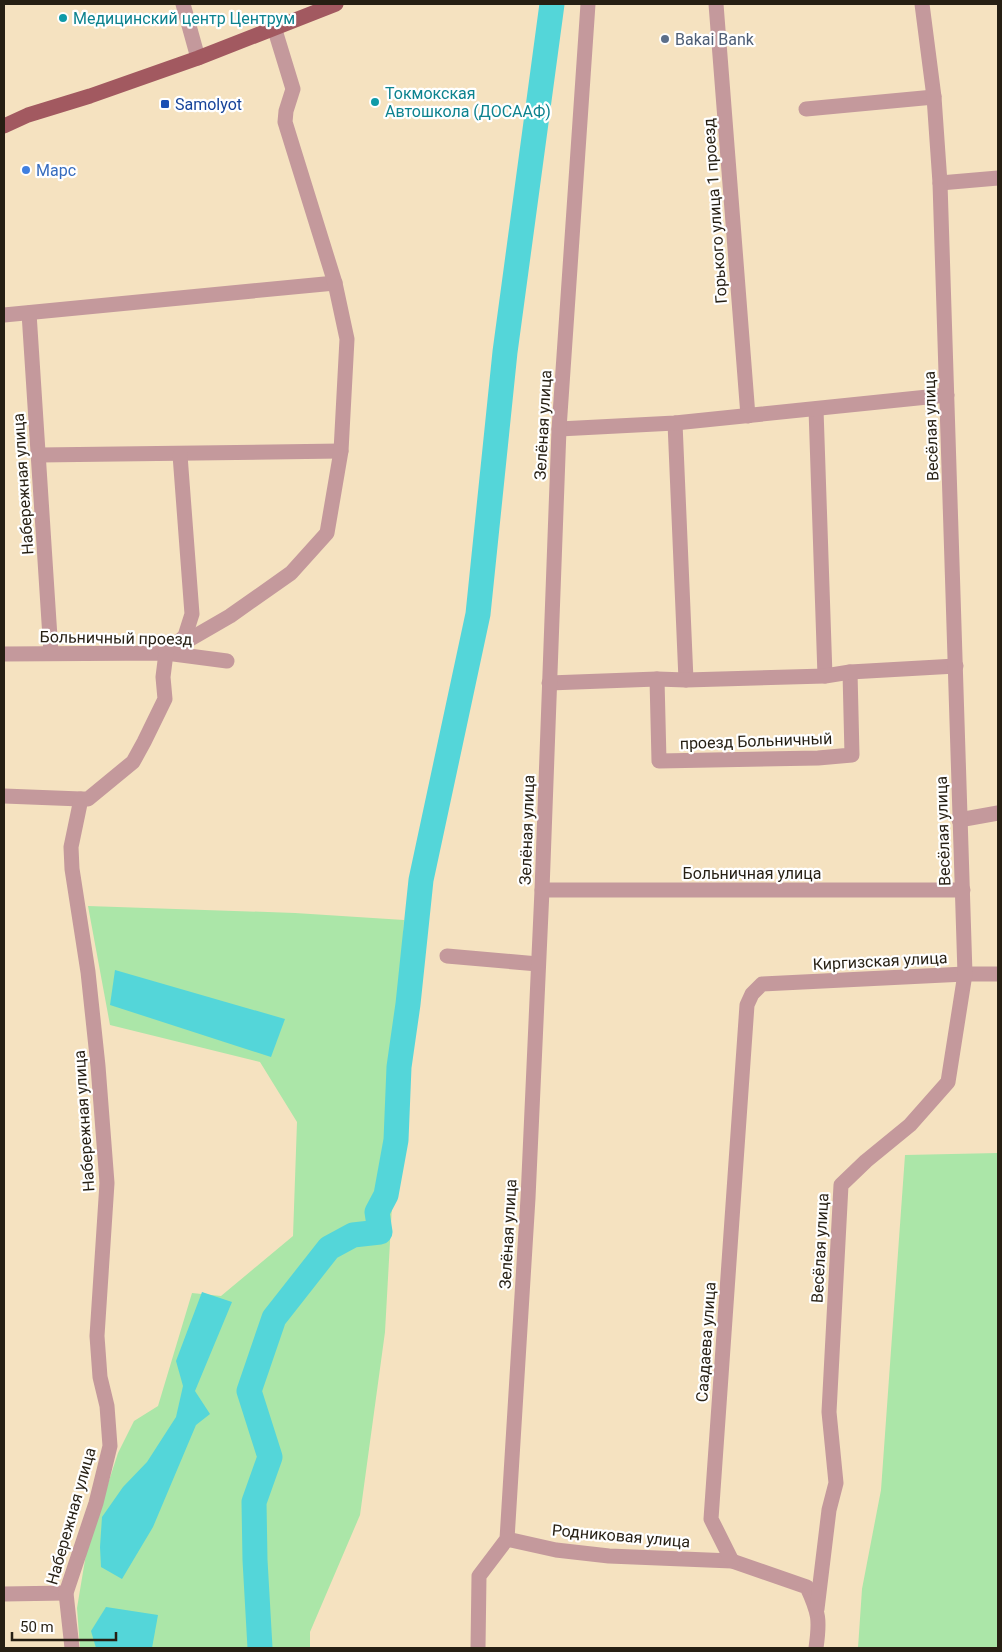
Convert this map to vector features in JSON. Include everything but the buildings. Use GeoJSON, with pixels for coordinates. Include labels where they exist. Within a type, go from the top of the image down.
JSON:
{"type":"FeatureCollection","features":[{"type":"Feature","properties":{"kind":"main road"},"geometry":{"type":"LineString","coordinates":[[4,126],[28,115],[90,96],[198,58],[336,4]]}},
{"type":"Feature","properties":{"kind":"main road"},"geometry":{"type":"LineString","coordinates":[[4,114],[28,115]]}},
{"type":"Feature","properties":{"kind":"street"},"geometry":{"type":"LineString","coordinates":[[183,4],[198,58]]}},
{"type":"Feature","properties":{"kind":"street","name":"Зелёная улица"},"geometry":{"type":"LineString","coordinates":[[507,1539],[528,1198],[542,890],[559,430],[588,4]]}},
{"type":"Feature","properties":{"kind":"street","name":"Горького улица 1 проезд"},"geometry":{"type":"LineString","coordinates":[[716,4],[748,416]]}},
{"type":"Feature","properties":{"kind":"street","name":"Весёлая улица"},"geometry":{"type":"LineString","coordinates":[[817,1609],[828,1510],[836,1483],[829,1412],[841,1185],[866,1161],[910,1125],[948,1082],[965,974],[940,183],[934,97],[922,4]]}},
{"type":"Feature","properties":{"kind":"street"},"geometry":{"type":"LineString","coordinates":[[166,653],[230,616],[291,572],[327,533],[341,451],[347,339],[336,283],[285,122],[286,111],[293,89],[274,27]]}},
{"type":"Feature","properties":{"kind":"street"},"geometry":{"type":"LineString","coordinates":[[806,109],[934,97]]}},
{"type":"Feature","properties":{"kind":"street"},"geometry":{"type":"LineString","coordinates":[[940,183],[998,178]]}},
{"type":"Feature","properties":{"kind":"street"},"geometry":{"type":"LineString","coordinates":[[4,315],[336,283]]}},
{"type":"Feature","properties":{"kind":"street","name":"Набережная улица"},"geometry":{"type":"LineString","coordinates":[[29,313],[51,653]]}},
{"type":"Feature","properties":{"kind":"street"},"geometry":{"type":"LineString","coordinates":[[559,430],[675,423],[947,395]]}},
{"type":"Feature","properties":{"kind":"street"},"geometry":{"type":"LineString","coordinates":[[816,409],[826,676]]}},
{"type":"Feature","properties":{"kind":"street"},"geometry":{"type":"LineString","coordinates":[[675,423],[686,680]]}},
{"type":"Feature","properties":{"kind":"street"},"geometry":{"type":"LineString","coordinates":[[39,456],[341,451]]}},
{"type":"Feature","properties":{"kind":"street"},"geometry":{"type":"LineString","coordinates":[[4,796],[88,799],[133,762],[165,699],[163,677],[166,653],[185,636],[192,614],[180,454]]}},
{"type":"Feature","properties":{"kind":"street","name":"Больничный проезд"},"geometry":{"type":"LineString","coordinates":[[4,654],[166,653],[227,661]]}},
{"type":"Feature","properties":{"kind":"street"},"geometry":{"type":"LineString","coordinates":[[549,683],[826,676],[850,672],[956,666]]}},
{"type":"Feature","properties":{"kind":"street","name":"проезд Больничный"},"geometry":{"type":"LineString","coordinates":[[657,679],[659,761],[818,758],[852,755],[850,672]]}},
{"type":"Feature","properties":{"kind":"street","name":"Набережная улица"},"geometry":{"type":"LineString","coordinates":[[72,1648],[66,1594],[96,1503],[110,1446],[107,1406],[100,1377],[97,1336],[107,1183],[98,1066],[88,972],[72,869],[71,847],[81,800]]}},
{"type":"Feature","properties":{"kind":"street"},"geometry":{"type":"LineString","coordinates":[[959,820],[998,813]]}},
{"type":"Feature","properties":{"kind":"street","name":"Больничная улица"},"geometry":{"type":"LineString","coordinates":[[542,890],[963,890]]}},
{"type":"Feature","properties":{"kind":"street"},"geometry":{"type":"LineString","coordinates":[[447,956],[538,964]]}},
{"type":"Feature","properties":{"kind":"street","name":"Киргизская улица"},"geometry":{"type":"LineString","coordinates":[[762,984],[998,974]]}},
{"type":"Feature","properties":{"kind":"street","name":"Саадаева улица"},"geometry":{"type":"LineString","coordinates":[[732,1561],[711,1518],[746,1005],[752,994],[762,984]]}},
{"type":"Feature","properties":{"kind":"street"},"geometry":{"type":"LineString","coordinates":[[478,1648],[479,1576],[507,1539]]}},
{"type":"Feature","properties":{"kind":"street","name":"Родниковая улица"},"geometry":{"type":"LineString","coordinates":[[507,1539],[556,1550],[609,1556],[732,1561]]}},
{"type":"Feature","properties":{"kind":"street"},"geometry":{"type":"LineString","coordinates":[[732,1561],[806,1587],[817,1609],[819,1630],[816,1648]]}},
{"type":"Feature","properties":{"kind":"street"},"geometry":{"type":"LineString","coordinates":[[4,1594],[66,1594]]}},
{"type":"Feature","properties":{"kind":"green space"},"geometry":{"type":"Polygon","coordinates":[[[88,906],[295,913],[404,920],[394,1170],[385,1332],[360,1515],[310,1632],[310,1648],[80,1648],[77,1608],[87,1548],[118,1453],[134,1421],[158,1406],[192,1293],[221,1296],[293,1236],[297,1122],[260,1062],[110,1025],[88,906]]]}},
{"type":"Feature","properties":{"kind":"green space"},"geometry":{"type":"Polygon","coordinates":[[[998,1153],[998,1648],[858,1648],[862,1589],[881,1490],[905,1155],[998,1153]]]}},
{"type":"Feature","properties":{"kind":"water"},"geometry":{"type":"Polygon","coordinates":[[[115,970],[285,1019],[271,1057],[110,1005],[115,970]]]}},
{"type":"Feature","properties":{"kind":"water"},"geometry":{"type":"Polygon","coordinates":[[[202,1292],[232,1302],[195,1391],[210,1414],[196,1425],[153,1527],[122,1579],[101,1567],[102,1517],[123,1487],[147,1462],[176,1417],[183,1386],[176,1361],[202,1292]]]}},
{"type":"Feature","properties":{"kind":"water"},"geometry":{"type":"Polygon","coordinates":[[[106,1607],[158,1615],[152,1648],[96,1648],[91,1631],[106,1607]]]}},
{"type":"Feature","properties":{"kind":"waterway"},"geometry":{"type":"LineString","coordinates":[[260,1648],[254,1502],[270,1457],[249,1391],[274,1318],[329,1248],[353,1235],[380,1232],[377,1212],[386,1195],[396,1140],[399,1067],[408,1004],[421,880],[478,614],[505,352],[552,4]]}},
{"type":"Feature","properties":{"kind":"place","name":"Медицинский центр Центрум"},"geometry":{"type":"Point","coordinates":[63,18]}},
{"type":"Feature","properties":{"kind":"place","name":"Bakai Bank"},"geometry":{"type":"Point","coordinates":[665,39]}},
{"type":"Feature","properties":{"kind":"place","name":"Токмокская Автошкола (ДОСААФ)"},"geometry":{"type":"Point","coordinates":[375,102]}},
{"type":"Feature","properties":{"kind":"place","name":"Samolyot"},"geometry":{"type":"Point","coordinates":[165,104]}},
{"type":"Feature","properties":{"kind":"place","name":"Марс"},"geometry":{"type":"Point","coordinates":[26,170]}}]}
